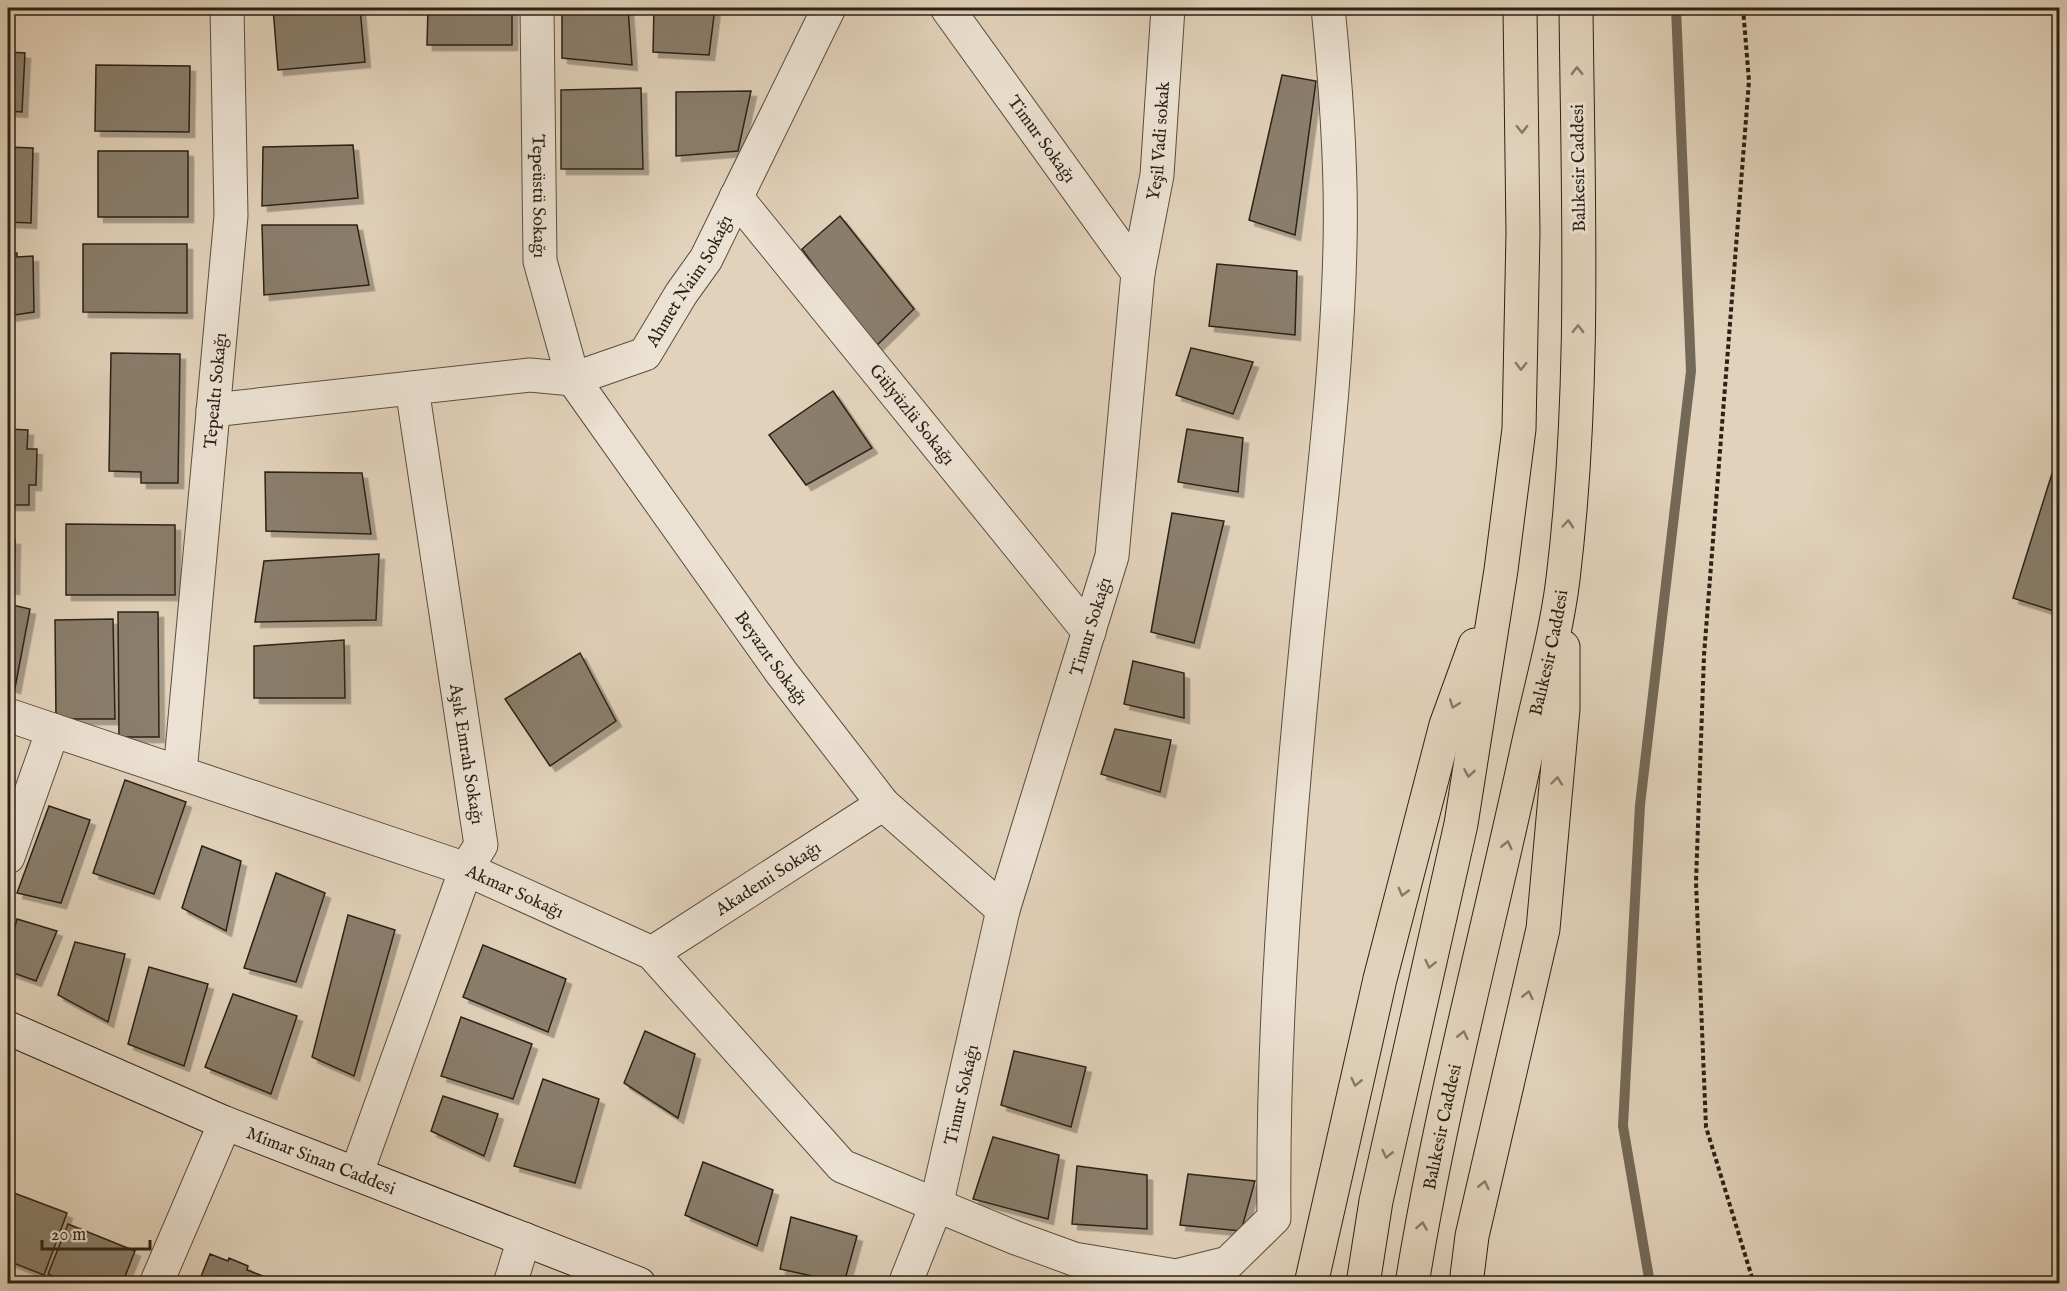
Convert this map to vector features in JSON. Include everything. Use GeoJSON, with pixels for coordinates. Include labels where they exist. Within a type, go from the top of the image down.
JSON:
{"type":"FeatureCollection","features":[{"type":"Feature","properties":{"kind":"main road"},"geometry":{"type":"LineString","coordinates":[[1363,1284],[1376,1201],[1461,824],[1501,570],[1519,429],[1523,233],[1520,8]]}},
{"type":"Feature","properties":{"kind":"main road","name":"Balıkesir Caddesi"},"geometry":{"type":"LineString","coordinates":[[1412,1284],[1426,1199],[1510,832],[1563,582],[1577,428],[1579,275],[1576,8]]}},
{"type":"Feature","properties":{"kind":"main road"},"geometry":{"type":"LineString","coordinates":[[1311,1284],[1380,979],[1446,725],[1501,570]]}},
{"type":"Feature","properties":{"kind":"main road"},"geometry":{"type":"LineString","coordinates":[[1466,1284],[1472,1236],[1543,929],[1563,709],[1563,582]]}},
{"type":"Feature","properties":{"kind":"street","name":"Tepealtı Sokağı"},"geometry":{"type":"LineString","coordinates":[[180,773],[231,216],[227,8]]}},
{"type":"Feature","properties":{"kind":"street","name":"Tepeüstü Sokağı"},"geometry":{"type":"LineString","coordinates":[[537,8],[540,261],[573,379]]}},
{"type":"Feature","properties":{"kind":"street","name":"Ahmet Naim Sokağı"},"geometry":{"type":"LineString","coordinates":[[213,411],[530,375],[573,379],[645,354],[681,294],[706,259],[829,8]]}},
{"type":"Feature","properties":{"kind":"street","name":"Timur Sokağı"},"geometry":{"type":"LineString","coordinates":[[905,1284],[936,1206],[1003,910],[1112,556],[1138,273],[947,8]]}},
{"type":"Feature","properties":{"kind":"street","name":"Yeşil Vadi sokak"},"geometry":{"type":"LineString","coordinates":[[1138,273],[1157,175],[1168,8]]}},
{"type":"Feature","properties":{"kind":"street","name":"Akmar Sokağı"},"geometry":{"type":"LineString","coordinates":[[8,715],[466,868],[652,952],[842,1166],[936,1206],[1074,1258],[1176,1275],[1228,1263],[1274,1218],[1273,1119],[1287,869],[1305,657],[1331,422],[1340,244],[1338,108],[1328,8]]}},
{"type":"Feature","properties":{"kind":"street","name":"Gülyüzlü Sokağı"},"geometry":{"type":"LineString","coordinates":[[736,197],[1089,633]]}},
{"type":"Feature","properties":{"kind":"street","name":"Beyazıt Sokağı"},"geometry":{"type":"LineString","coordinates":[[573,379],[781,672],[883,804],[1003,910]]}},
{"type":"Feature","properties":{"kind":"street","name":"Aşık Emrah Sokağı"},"geometry":{"type":"LineString","coordinates":[[357,1172],[466,868],[481,845],[412,388]]}},
{"type":"Feature","properties":{"kind":"street"},"geometry":{"type":"LineString","coordinates":[[8,857],[53,730]]}},
{"type":"Feature","properties":{"kind":"street","name":"Akademi Sokağı"},"geometry":{"type":"LineString","coordinates":[[652,952],[883,804]]}},
{"type":"Feature","properties":{"kind":"street","name":"Mimar Sinan Caddesi"},"geometry":{"type":"LineString","coordinates":[[8,1028],[225,1123],[357,1172],[639,1284]]}},
{"type":"Feature","properties":{"kind":"street"},"geometry":{"type":"LineString","coordinates":[[156,1284],[225,1123]]}},
{"type":"Feature","properties":{"kind":"street"},"geometry":{"type":"LineString","coordinates":[[510,1284],[524,1239]]}},
{"type":"Feature","properties":{"kind":"path"},"geometry":{"type":"LineString","coordinates":[[1743,8],[1749,81],[1704,655],[1696,882],[1706,1127],[1754,1284]]}},
{"type":"Feature","properties":{"kind":"building"},"geometry":{"type":"Polygon","coordinates":[[[273,8],[360,8],[365,62],[278,70],[273,8]]]}},
{"type":"Feature","properties":{"kind":"building"},"geometry":{"type":"Polygon","coordinates":[[[428,8],[512,8],[512,45],[427,45],[428,8]]]}},
{"type":"Feature","properties":{"kind":"building"},"geometry":{"type":"Polygon","coordinates":[[[562,8],[628,8],[632,65],[562,58],[562,8]]]}},
{"type":"Feature","properties":{"kind":"building"},"geometry":{"type":"Polygon","coordinates":[[[654,8],[715,8],[709,55],[653,52],[654,8]]]}},
{"type":"Feature","properties":{"kind":"building"},"geometry":{"type":"Polygon","coordinates":[[[8,52],[25,53],[22,112],[8,111],[8,52]]]}},
{"type":"Feature","properties":{"kind":"building"},"geometry":{"type":"Polygon","coordinates":[[[96,65],[190,66],[189,132],[95,131],[96,65]]]}},
{"type":"Feature","properties":{"kind":"building"},"geometry":{"type":"Polygon","coordinates":[[[1282,75],[1316,81],[1295,235],[1249,220],[1282,75]]]}},
{"type":"Feature","properties":{"kind":"building"},"geometry":{"type":"Polygon","coordinates":[[[641,88],[643,169],[561,169],[561,90],[641,88]]]}},
{"type":"Feature","properties":{"kind":"building"},"geometry":{"type":"Polygon","coordinates":[[[751,91],[738,151],[676,156],[676,92],[751,91]]]}},
{"type":"Feature","properties":{"kind":"building"},"geometry":{"type":"Polygon","coordinates":[[[353,145],[358,198],[262,206],[263,147],[353,145]]]}},
{"type":"Feature","properties":{"kind":"building"},"geometry":{"type":"Polygon","coordinates":[[[8,147],[33,148],[31,223],[8,222],[8,147]]]}},
{"type":"Feature","properties":{"kind":"building"},"geometry":{"type":"Polygon","coordinates":[[[98,151],[188,151],[188,217],[98,217],[98,151]]]}},
{"type":"Feature","properties":{"kind":"building"},"geometry":{"type":"Polygon","coordinates":[[[840,216],[914,309],[874,348],[802,249],[840,216]]]}},
{"type":"Feature","properties":{"kind":"building"},"geometry":{"type":"Polygon","coordinates":[[[262,225],[357,225],[369,285],[264,295],[262,225]]]}},
{"type":"Feature","properties":{"kind":"building"},"geometry":{"type":"Polygon","coordinates":[[[83,244],[187,244],[187,313],[83,312],[83,244]]]}},
{"type":"Feature","properties":{"kind":"building"},"geometry":{"type":"Polygon","coordinates":[[[8,253],[17,253],[17,257],[33,256],[34,312],[8,316],[8,253]]]}},
{"type":"Feature","properties":{"kind":"building"},"geometry":{"type":"Polygon","coordinates":[[[1217,264],[1297,271],[1295,335],[1209,326],[1217,264]]]}},
{"type":"Feature","properties":{"kind":"building"},"geometry":{"type":"Polygon","coordinates":[[[1191,348],[1253,362],[1233,414],[1176,395],[1191,348]]]}},
{"type":"Feature","properties":{"kind":"building"},"geometry":{"type":"Polygon","coordinates":[[[111,353],[180,354],[178,483],[141,483],[141,472],[109,471],[111,353]]]}},
{"type":"Feature","properties":{"kind":"building"},"geometry":{"type":"Polygon","coordinates":[[[833,391],[872,448],[806,485],[769,435],[833,391]]]}},
{"type":"Feature","properties":{"kind":"building"},"geometry":{"type":"Polygon","coordinates":[[[8,429],[28,430],[27,449],[37,449],[36,485],[29,485],[29,505],[8,505],[8,429]]]}},
{"type":"Feature","properties":{"kind":"building"},"geometry":{"type":"Polygon","coordinates":[[[1187,429],[1243,438],[1238,492],[1178,482],[1187,429]]]}},
{"type":"Feature","properties":{"kind":"building"},"geometry":{"type":"Polygon","coordinates":[[[2060,448],[2060,613],[2013,598],[2060,448]]]}},
{"type":"Feature","properties":{"kind":"building"},"geometry":{"type":"Polygon","coordinates":[[[265,472],[362,473],[371,534],[266,531],[265,472]]]}},
{"type":"Feature","properties":{"kind":"building"},"geometry":{"type":"Polygon","coordinates":[[[1172,513],[1224,521],[1194,643],[1151,632],[1172,513]]]}},
{"type":"Feature","properties":{"kind":"building"},"geometry":{"type":"Polygon","coordinates":[[[66,524],[175,525],[175,595],[66,595],[66,524]]]}},
{"type":"Feature","properties":{"kind":"building"},"geometry":{"type":"Polygon","coordinates":[[[8,539],[15,539],[14,589],[8,588],[8,539]]]}},
{"type":"Feature","properties":{"kind":"building"},"geometry":{"type":"Polygon","coordinates":[[[379,554],[376,620],[255,622],[264,561],[379,554]]]}},
{"type":"Feature","properties":{"kind":"building"},"geometry":{"type":"Polygon","coordinates":[[[8,604],[30,609],[15,688],[8,686],[8,604]]]}},
{"type":"Feature","properties":{"kind":"building"},"geometry":{"type":"Polygon","coordinates":[[[118,612],[158,612],[159,737],[119,737],[118,612]]]}},
{"type":"Feature","properties":{"kind":"building"},"geometry":{"type":"Polygon","coordinates":[[[113,619],[115,719],[56,719],[55,620],[113,619]]]}},
{"type":"Feature","properties":{"kind":"building"},"geometry":{"type":"Polygon","coordinates":[[[344,640],[345,698],[254,698],[254,646],[344,640]]]}},
{"type":"Feature","properties":{"kind":"building"},"geometry":{"type":"Polygon","coordinates":[[[580,653],[616,721],[550,766],[505,699],[580,653]]]}},
{"type":"Feature","properties":{"kind":"building"},"geometry":{"type":"Polygon","coordinates":[[[1133,661],[1184,673],[1184,718],[1124,704],[1133,661]]]}},
{"type":"Feature","properties":{"kind":"building"},"geometry":{"type":"Polygon","coordinates":[[[1115,729],[1171,740],[1160,792],[1101,774],[1115,729]]]}},
{"type":"Feature","properties":{"kind":"building"},"geometry":{"type":"Polygon","coordinates":[[[125,780],[186,802],[154,894],[93,873],[125,780]]]}},
{"type":"Feature","properties":{"kind":"building"},"geometry":{"type":"Polygon","coordinates":[[[49,806],[90,820],[61,903],[17,893],[49,806]]]}},
{"type":"Feature","properties":{"kind":"building"},"geometry":{"type":"Polygon","coordinates":[[[202,846],[241,861],[226,931],[182,908],[202,846]]]}},
{"type":"Feature","properties":{"kind":"building"},"geometry":{"type":"Polygon","coordinates":[[[276,873],[325,893],[296,982],[244,968],[276,873]]]}},
{"type":"Feature","properties":{"kind":"building"},"geometry":{"type":"Polygon","coordinates":[[[348,915],[395,930],[354,1076],[312,1057],[348,915]]]}},
{"type":"Feature","properties":{"kind":"building"},"geometry":{"type":"Polygon","coordinates":[[[17,919],[57,931],[36,981],[8,971],[8,951],[17,919]]]}},
{"type":"Feature","properties":{"kind":"building"},"geometry":{"type":"Polygon","coordinates":[[[75,942],[125,954],[108,1022],[58,995],[75,942]]]}},
{"type":"Feature","properties":{"kind":"building"},"geometry":{"type":"Polygon","coordinates":[[[483,945],[566,979],[548,1032],[463,997],[483,945]]]}},
{"type":"Feature","properties":{"kind":"building"},"geometry":{"type":"Polygon","coordinates":[[[149,967],[208,984],[184,1066],[128,1044],[149,967]]]}},
{"type":"Feature","properties":{"kind":"building"},"geometry":{"type":"Polygon","coordinates":[[[233,994],[297,1016],[271,1094],[205,1067],[233,994]]]}},
{"type":"Feature","properties":{"kind":"building"},"geometry":{"type":"Polygon","coordinates":[[[461,1017],[532,1044],[513,1099],[441,1076],[461,1017]]]}},
{"type":"Feature","properties":{"kind":"building"},"geometry":{"type":"Polygon","coordinates":[[[645,1031],[695,1054],[678,1118],[624,1083],[645,1031]]]}},
{"type":"Feature","properties":{"kind":"building"},"geometry":{"type":"Polygon","coordinates":[[[1014,1051],[1086,1067],[1071,1127],[1001,1105],[1014,1051]]]}},
{"type":"Feature","properties":{"kind":"building"},"geometry":{"type":"Polygon","coordinates":[[[543,1079],[599,1099],[575,1183],[514,1166],[543,1079]]]}},
{"type":"Feature","properties":{"kind":"building"},"geometry":{"type":"Polygon","coordinates":[[[443,1096],[498,1114],[484,1156],[431,1131],[443,1096]]]}},
{"type":"Feature","properties":{"kind":"building"},"geometry":{"type":"Polygon","coordinates":[[[993,1137],[1059,1155],[1048,1219],[973,1199],[993,1137]]]}},
{"type":"Feature","properties":{"kind":"building"},"geometry":{"type":"Polygon","coordinates":[[[703,1162],[773,1190],[757,1246],[685,1215],[703,1162]]]}},
{"type":"Feature","properties":{"kind":"building"},"geometry":{"type":"Polygon","coordinates":[[[1077,1166],[1147,1175],[1147,1229],[1072,1224],[1077,1166]]]}},
{"type":"Feature","properties":{"kind":"building"},"geometry":{"type":"Polygon","coordinates":[[[1188,1174],[1255,1181],[1241,1231],[1180,1225],[1188,1174]]]}},
{"type":"Feature","properties":{"kind":"building"},"geometry":{"type":"Polygon","coordinates":[[[14,1193],[67,1213],[44,1275],[8,1261],[8,1211],[14,1193]]]}},
{"type":"Feature","properties":{"kind":"building"},"geometry":{"type":"Polygon","coordinates":[[[791,1217],[857,1236],[844,1283],[780,1269],[791,1217]]]}},
{"type":"Feature","properties":{"kind":"building"},"geometry":{"type":"Polygon","coordinates":[[[68,1224],[135,1251],[122,1284],[71,1284],[48,1274],[68,1224]]]}},
{"type":"Feature","properties":{"kind":"building"},"geometry":{"type":"Polygon","coordinates":[[[210,1254],[228,1261],[229,1258],[248,1266],[247,1270],[281,1283],[283,1278],[296,1284],[198,1284],[210,1254]]]}},
{"type":"Feature","properties":{"kind":"waterway"},"geometry":{"type":"LineString","coordinates":[[1650,1284],[1623,1126],[1640,805],[1691,371],[1676,8]]}}]}
